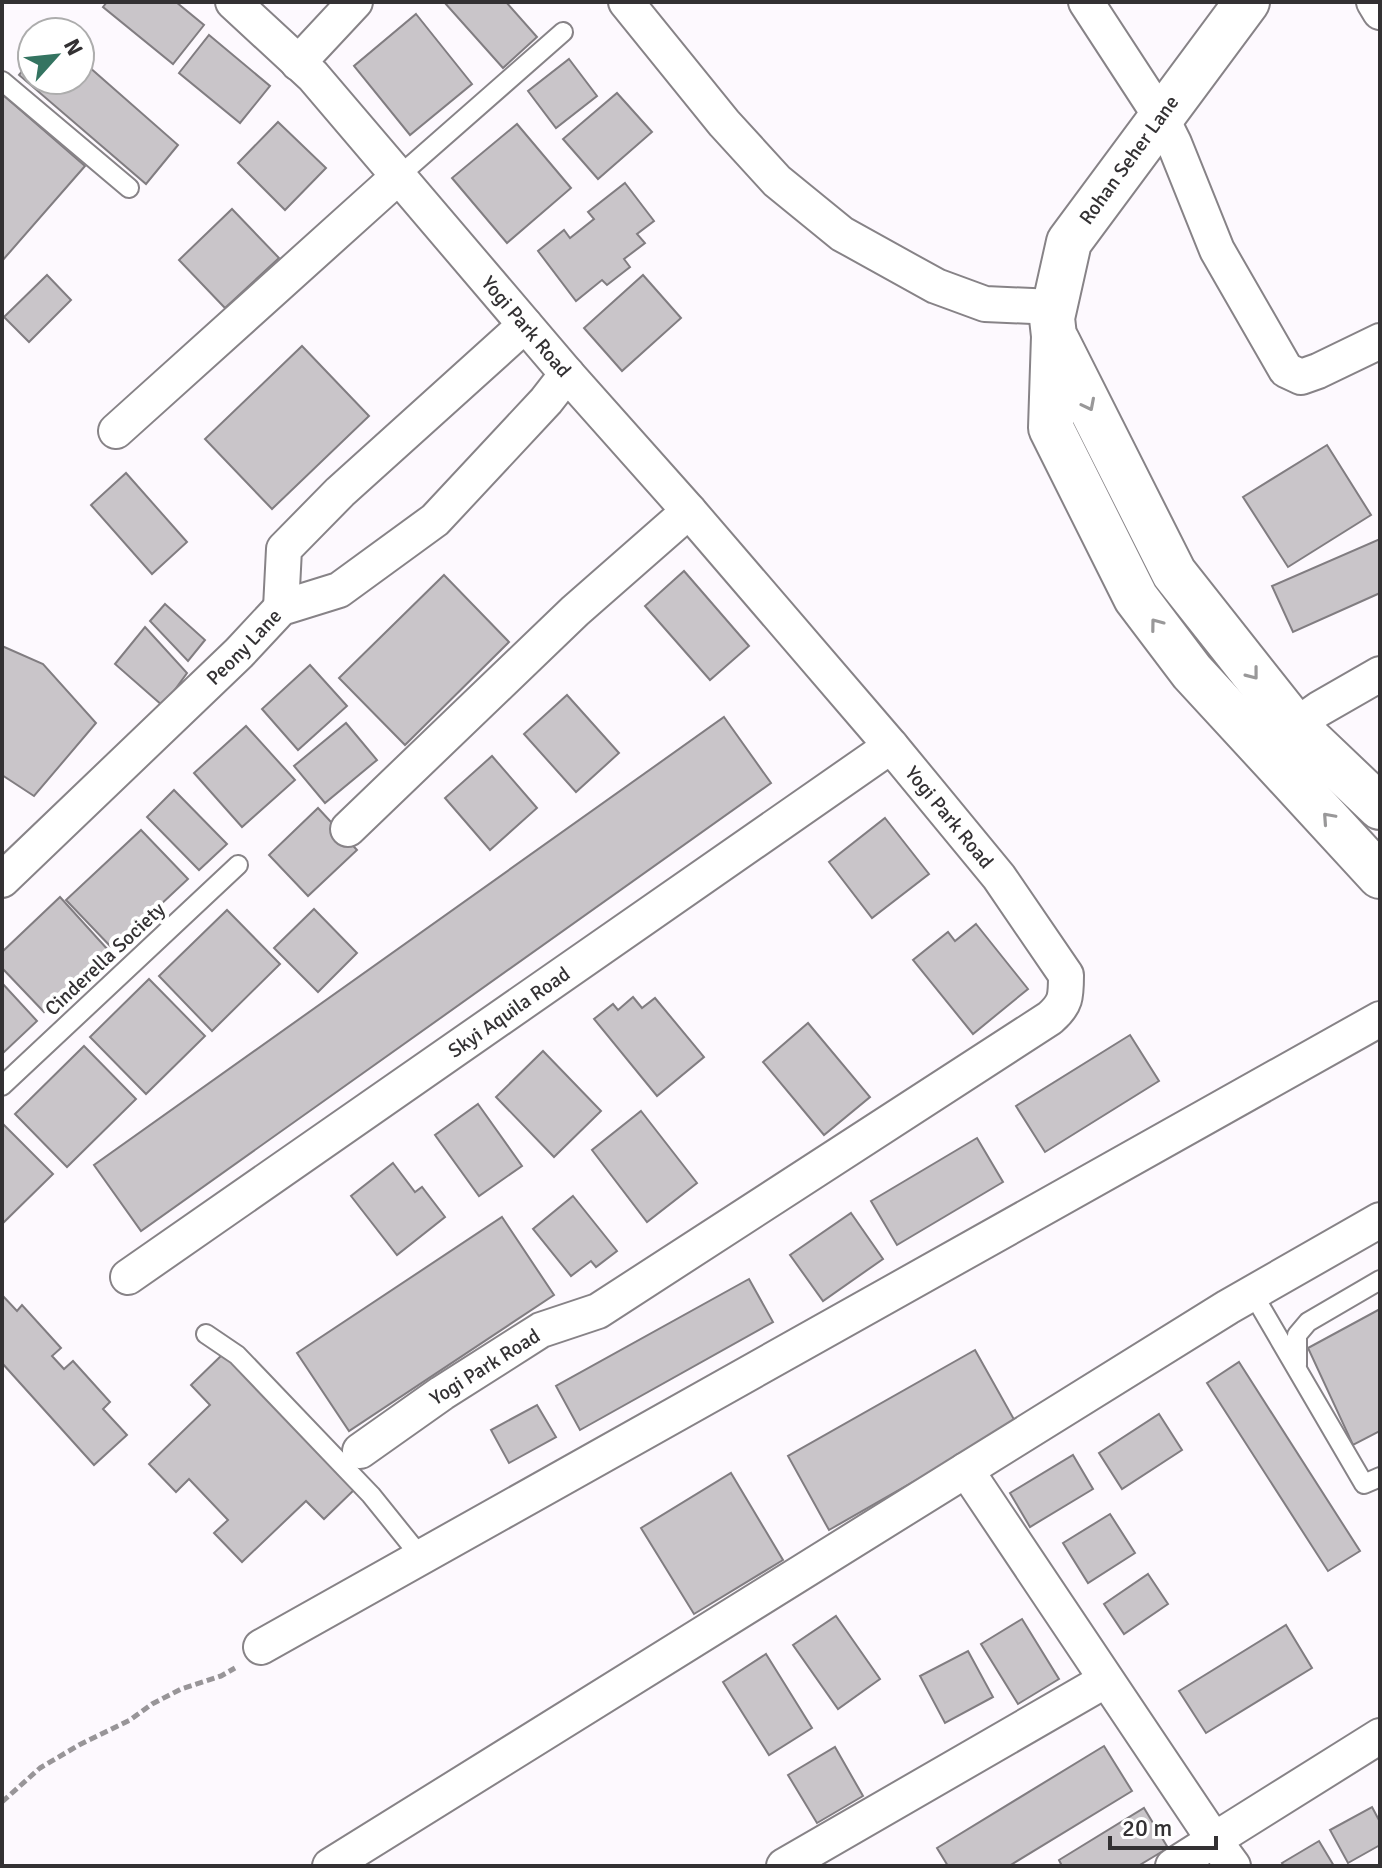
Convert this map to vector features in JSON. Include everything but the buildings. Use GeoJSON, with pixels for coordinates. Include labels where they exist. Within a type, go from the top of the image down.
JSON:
{"type":"FeatureCollection","features":[{"type":"Feature","properties":{"kind":"street","name":"Yogi Park Road"},"geometry":{"type":"LineString","coordinates":[[233,2],[313,76],[891,746],[999,877],[1066,975],[1063,1007],[1050,1018],[598,1311],[541,1330],[442,1393],[350,1458]]}},
{"type":"Feature","properties":{"kind":"street"},"geometry":{"type":"LineString","coordinates":[[298,63],[355,2]]}},
{"type":"Feature","properties":{"kind":"street"},"geometry":{"type":"LineString","coordinates":[[626,2],[724,123],[777,181],[842,234],[936,286],[985,304],[1054,321],[1174,573],[1295,726],[1380,807]]}},
{"type":"Feature","properties":{"kind":"street"},"geometry":{"type":"LineString","coordinates":[[1086,2],[1161,117],[1217,250],[1286,370],[1301,377],[1380,341]]}},
{"type":"Feature","properties":{"kind":"street","name":"Rohan Seher Lane"},"geometry":{"type":"LineString","coordinates":[[1247,2],[1069,242],[1054,321],[1051,428],[1136,598],[1192,672],[1380,876]]}},
{"type":"Feature","properties":{"kind":"street"},"geometry":{"type":"LineString","coordinates":[[1374,2],[1380,12]]}},
{"type":"Feature","properties":{"kind":"street"},"geometry":{"type":"LineString","coordinates":[[116,431],[399,176]]}},
{"type":"Feature","properties":{"kind":"street"},"geometry":{"type":"LineString","coordinates":[[281,608],[284,549],[340,492],[525,325]]}},
{"type":"Feature","properties":{"kind":"street","name":"Peony Lane"},"geometry":{"type":"LineString","coordinates":[[2,880],[239,653],[281,608],[339,590],[435,520],[546,401],[567,374]]}},
{"type":"Feature","properties":{"kind":"street"},"geometry":{"type":"LineString","coordinates":[[348,829],[564,621],[689,511]]}},
{"type":"Feature","properties":{"kind":"street"},"geometry":{"type":"LineString","coordinates":[[1295,726],[1380,674]]}},
{"type":"Feature","properties":{"kind":"street","name":"Skyi Aquila Road"},"geometry":{"type":"LineString","coordinates":[[128,1277],[891,746]]}},
{"type":"Feature","properties":{"kind":"street"},"geometry":{"type":"LineString","coordinates":[[261,1647],[1380,1019]]}},
{"type":"Feature","properties":{"kind":"street"},"geometry":{"type":"LineString","coordinates":[[341,1864],[1228,1307],[1380,1220]]}},
{"type":"Feature","properties":{"kind":"street"},"geometry":{"type":"LineString","coordinates":[[966,1470],[1224,1853]]}},
{"type":"Feature","properties":{"kind":"street"},"geometry":{"type":"LineString","coordinates":[[784,1866],[1106,1680]]}},
{"type":"Feature","properties":{"kind":"street"},"geometry":{"type":"LineString","coordinates":[[1173,1866],[1224,1853],[1380,1736]]}},
{"type":"Feature","properties":{"kind":"lane"},"geometry":{"type":"LineString","coordinates":[[399,176],[563,32]]}},
{"type":"Feature","properties":{"kind":"lane"},"geometry":{"type":"LineString","coordinates":[[2,81],[129,188]]}},
{"type":"Feature","properties":{"kind":"lane","name":"Cinderella Society"},"geometry":{"type":"LineString","coordinates":[[2,1086],[238,865]]}},
{"type":"Feature","properties":{"kind":"lane"},"geometry":{"type":"LineString","coordinates":[[1297,1368],[1297,1335],[1308,1322],[1380,1280]]}},
{"type":"Feature","properties":{"kind":"lane"},"geometry":{"type":"LineString","coordinates":[[1253,1294],[1364,1484],[1380,1477]]}},
{"type":"Feature","properties":{"kind":"lane"},"geometry":{"type":"LineString","coordinates":[[206,1334],[237,1355],[350,1458],[371,1495],[421,1557]]}},
{"type":"Feature","properties":{"kind":"path"},"geometry":{"type":"LineString","coordinates":[[2,1802],[40,1768],[181,1689],[234,1670],[261,1647]]}}]}
